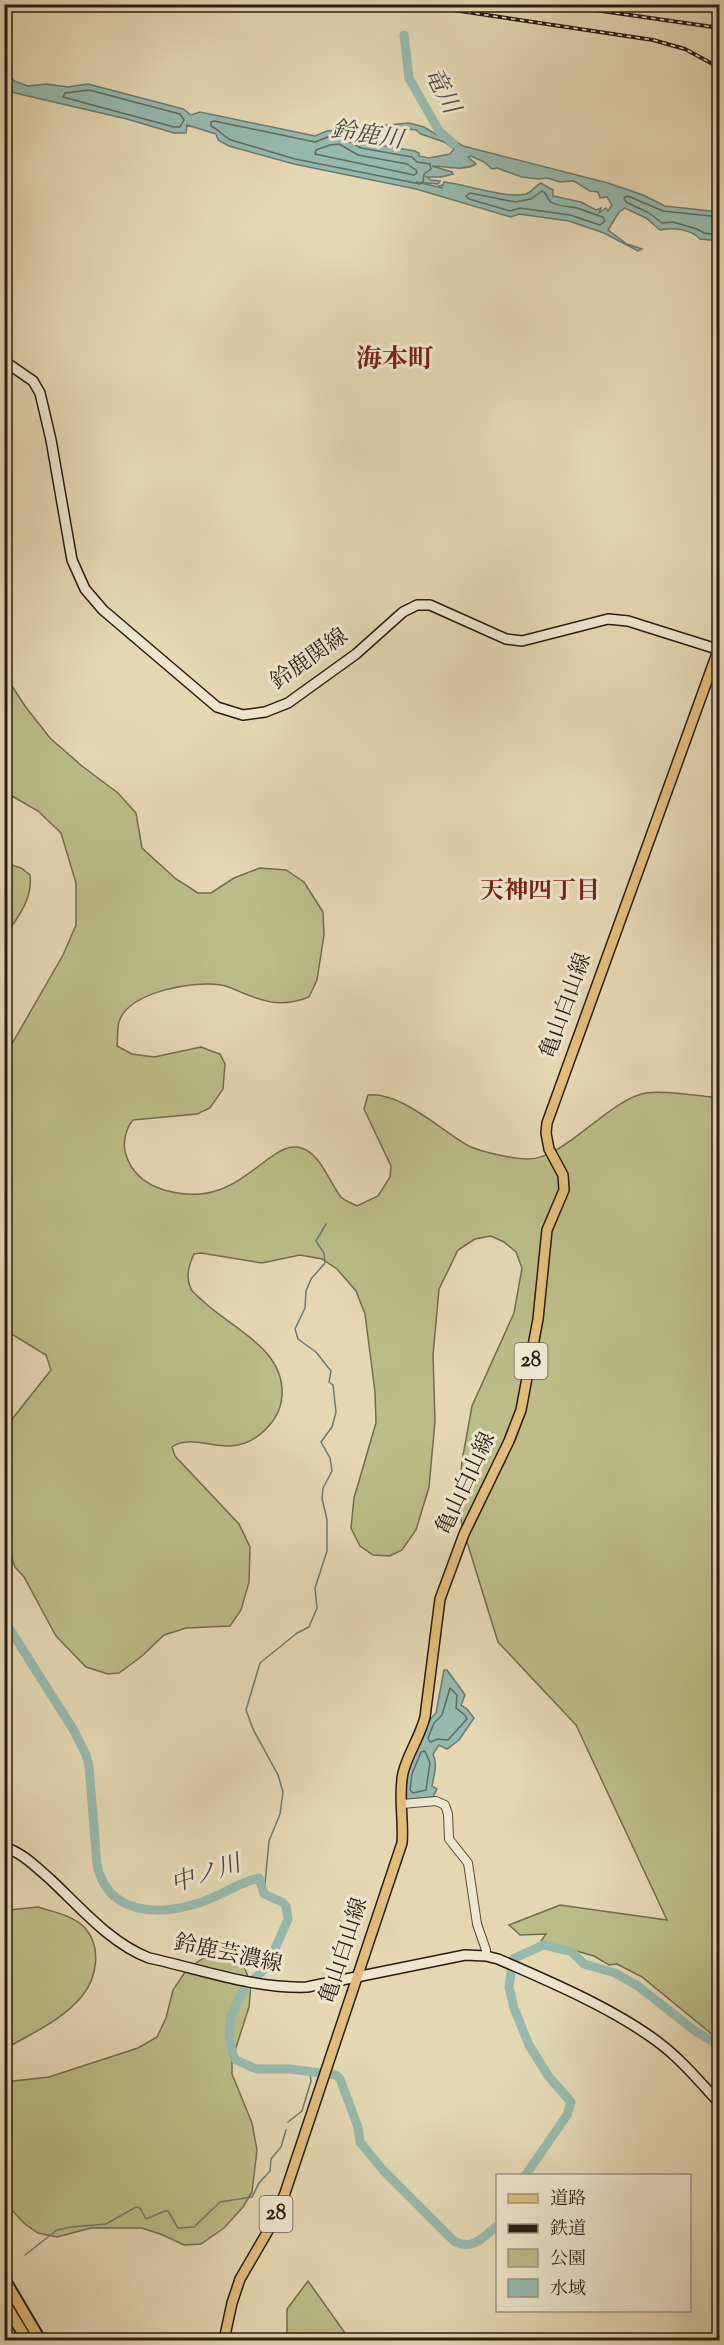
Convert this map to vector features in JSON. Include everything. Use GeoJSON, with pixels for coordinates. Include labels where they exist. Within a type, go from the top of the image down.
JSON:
{"type":"FeatureCollection","features":[{"type":"Feature","properties":{"kind":"highway"},"geometry":{"type":"LineString","coordinates":[[4,2279],[40,2340]]}},
{"type":"Feature","properties":{"kind":"highway"},"geometry":{"type":"LineString","coordinates":[[4,2302],[27,2340]]}},
{"type":"Feature","properties":{"kind":"main road","name":"鈴鹿関線"},"geometry":{"type":"LineString","coordinates":[[4,361],[33,381],[40,393],[49,430],[72,560],[85,589],[103,610],[217,707],[243,715],[265,712],[288,703],[356,654],[403,612],[417,605],[430,605],[506,639],[522,640],[608,619],[628,621],[719,648]]}},
{"type":"Feature","properties":{"kind":"main road","name":"亀山白山線"},"geometry":{"type":"LineString","coordinates":[[224,2340],[236,2291],[244,2272],[272,2224],[285,2193],[402,1843],[400,1792],[403,1773],[421,1732],[428,1696],[440,1599],[464,1534],[509,1441],[521,1410],[538,1319],[547,1230],[564,1190],[563,1175],[549,1149],[547,1123],[719,648]]}},
{"type":"Feature","properties":{"kind":"main road","name":"鈴鹿芸濃線"},"geometry":{"type":"LineString","coordinates":[[4,1847],[30,1862],[132,1951],[149,1958],[242,1980],[288,1988],[307,1988],[456,1956],[486,1956],[505,1962],[605,2009],[657,2041],[684,2064],[720,2104]]}},
{"type":"Feature","properties":{"kind":"street"},"geometry":{"type":"LineString","coordinates":[[402,1804],[436,1801],[445,1805],[448,1814],[449,1839],[466,1859],[469,1867],[478,1931],[486,1950],[486,1956]]}},
{"type":"Feature","properties":{"kind":"green space"},"geometry":{"type":"Polygon","coordinates":[[[4,674],[50,738],[118,793],[136,813],[142,848],[176,879],[198,893],[211,893],[234,878],[260,868],[286,870],[304,882],[323,912],[324,935],[317,980],[309,997],[283,1003],[260,999],[224,986],[195,984],[163,990],[148,996],[125,1012],[119,1022],[117,1046],[132,1054],[154,1057],[201,1047],[220,1054],[225,1064],[223,1089],[210,1108],[197,1114],[133,1120],[131,1123],[125,1141],[126,1155],[136,1173],[151,1185],[180,1194],[220,1190],[282,1150],[297,1147],[312,1154],[323,1167],[341,1197],[357,1206],[378,1196],[390,1177],[391,1166],[364,1109],[368,1095],[394,1099],[420,1113],[469,1146],[498,1155],[527,1159],[541,1157],[556,1150],[617,1106],[646,1093],[719,1098],[719,2040],[642,1977],[617,1964],[609,1965],[594,1956],[541,1941],[546,1934],[520,1935],[509,1925],[560,1905],[667,1920],[576,1725],[498,1642],[463,1529],[458,1505],[462,1461],[472,1406],[514,1313],[522,1268],[516,1252],[504,1242],[491,1236],[475,1239],[458,1250],[439,1289],[433,1355],[435,1421],[429,1487],[416,1530],[402,1550],[390,1556],[373,1555],[360,1546],[351,1528],[354,1498],[376,1423],[375,1392],[365,1314],[356,1291],[337,1269],[322,1259],[300,1255],[262,1263],[201,1253],[194,1254],[189,1267],[188,1280],[192,1291],[266,1353],[275,1365],[281,1380],[282,1396],[277,1415],[257,1437],[239,1445],[223,1446],[185,1442],[172,1447],[175,1456],[239,1524],[250,1547],[249,1582],[241,1610],[230,1626],[186,1628],[164,1635],[142,1656],[119,1673],[108,1674],[86,1667],[56,1636],[24,1577],[15,1567],[5,1540],[7,1501],[5,1436],[13,1418],[51,1370],[46,1355],[5,1330],[5,1056],[63,955],[76,925],[76,883],[61,833],[38,811],[5,792],[4,674]]]}},
{"type":"Feature","properties":{"kind":"green space"},"geometry":{"type":"Polygon","coordinates":[[[5,863],[21,868],[30,875],[30,884],[24,907],[5,936],[5,863]]]}},
{"type":"Feature","properties":{"kind":"green space"},"geometry":{"type":"Polygon","coordinates":[[[38,1907],[69,1917],[85,1928],[94,1944],[96,1962],[94,1972],[87,1989],[74,2005],[46,2026],[5,2049],[5,1912],[38,1907]]]}},
{"type":"Feature","properties":{"kind":"green space"},"geometry":{"type":"Polygon","coordinates":[[[208,1955],[226,1955],[243,1964],[251,1984],[249,2007],[232,2060],[232,2074],[252,2123],[257,2150],[252,2192],[243,2207],[224,2228],[201,2244],[184,2245],[142,2228],[91,2228],[57,2237],[38,2233],[25,2224],[5,2203],[5,2082],[49,2077],[138,2048],[157,2037],[166,2018],[173,1990],[187,1969],[208,1955]]]}},
{"type":"Feature","properties":{"kind":"green space"},"geometry":{"type":"Polygon","coordinates":[[[308,2281],[350,2340],[287,2340],[287,2309],[308,2281]]]}},
{"type":"Feature","properties":{"kind":"water"},"geometry":{"type":"Polygon","coordinates":[[[5,65],[14,81],[28,86],[46,84],[68,87],[88,84],[183,109],[191,115],[200,112],[315,136],[327,131],[409,123],[424,127],[437,135],[449,137],[463,146],[608,183],[643,195],[665,206],[719,212],[719,241],[700,239],[682,230],[660,230],[646,218],[625,208],[619,212],[608,230],[627,244],[642,249],[638,251],[604,233],[569,221],[519,214],[511,217],[416,189],[294,164],[229,146],[218,140],[216,134],[187,125],[186,133],[174,133],[127,119],[5,90],[5,65]],[[408,129],[347,133],[355,139],[361,139],[362,142],[415,151],[419,153],[419,156],[429,158],[450,154],[454,149],[444,142],[408,129]],[[471,156],[468,157],[476,164],[471,166],[460,168],[432,166],[453,174],[427,177],[440,181],[438,184],[416,182],[443,188],[439,186],[444,182],[453,183],[507,195],[526,194],[541,183],[553,190],[553,196],[581,202],[596,210],[601,208],[599,213],[606,208],[608,211],[612,205],[607,197],[600,198],[598,192],[590,191],[574,181],[560,182],[547,178],[522,177],[497,168],[492,169],[471,156]]]}},
{"type":"Feature","properties":{"kind":"water"},"geometry":{"type":"Polygon","coordinates":[[[444,1670],[447,1670],[465,1695],[461,1705],[474,1718],[459,1740],[447,1749],[439,1745],[433,1754],[435,1766],[432,1786],[437,1789],[433,1797],[407,1800],[405,1798],[405,1778],[422,1733],[436,1713],[444,1670]]]}},
{"type":"Feature","properties":{"kind":"waterway","name":"竜川"},"geometry":{"type":"LineString","coordinates":[[404,35],[409,78],[439,131],[454,144]]}},
{"type":"Feature","properties":{"kind":"waterway"},"geometry":{"type":"LineString","coordinates":[[264,1894],[269,1841],[280,1814],[283,1792],[278,1775],[253,1729],[246,1710],[260,1663],[297,1633],[309,1627],[317,1608],[315,1588],[327,1551],[327,1520],[322,1498],[323,1488],[332,1471],[330,1458],[321,1442],[332,1427],[336,1412],[333,1385],[329,1382],[331,1371],[316,1352],[298,1339],[295,1329],[305,1308],[306,1291],[311,1279],[325,1263],[324,1253],[316,1241],[326,1224]]}},
{"type":"Feature","properties":{"kind":"waterway","name":"中ノ川"},"geometry":{"type":"LineString","coordinates":[[4,1620],[73,1729],[86,1755],[89,1766],[97,1865],[103,1882],[112,1894],[137,1908],[167,1910],[199,1903],[259,1878],[264,1894],[286,1906],[288,1919],[267,1967],[244,1988],[231,2016],[229,2037],[236,2060],[256,2069],[290,2069],[336,2075],[340,2079],[358,2127],[360,2142],[383,2170],[455,2242],[473,2243],[496,2227]]}},
{"type":"Feature","properties":{"kind":"waterway","name":"中ノ川"},"geometry":{"type":"LineString","coordinates":[[526,2174],[567,2115],[571,2102],[549,2077],[529,2045],[514,2008],[509,1987],[513,1959],[543,1945],[572,1952],[584,1964],[615,1973],[638,1986],[695,2031],[720,2046]]}},
{"type":"Feature","properties":{"kind":"waterway"},"geometry":{"type":"LineString","coordinates":[[288,2122],[302,2111],[311,2081],[310,2073]]}},
{"type":"Feature","properties":{"kind":"waterway"},"geometry":{"type":"LineString","coordinates":[[25,2255],[57,2230],[106,2224],[136,2207],[140,2208],[146,2219],[168,2211],[178,2228],[194,2227],[220,2202],[252,2197],[259,2183],[270,2171],[271,2159],[281,2147],[286,2130]]}},
{"type":"Feature","properties":{"kind":"railway"},"geometry":{"type":"LineString","coordinates":[[413,4],[653,40],[685,49],[720,68]]}},
{"type":"Feature","properties":{"kind":"railway"},"geometry":{"type":"LineString","coordinates":[[553,4],[720,28]]}},
{"type":"Feature","properties":{"kind":"district","name":"海本町"},"geometry":{"type":"Point","coordinates":[395,360]}},
{"type":"Feature","properties":{"kind":"district","name":"天神四丁目"},"geometry":{"type":"Point","coordinates":[540,892]}},
{"type":"Feature","properties":{"kind":"water label","name":"鈴鹿川"},"geometry":{"type":"Point","coordinates":[367,136]}}]}
